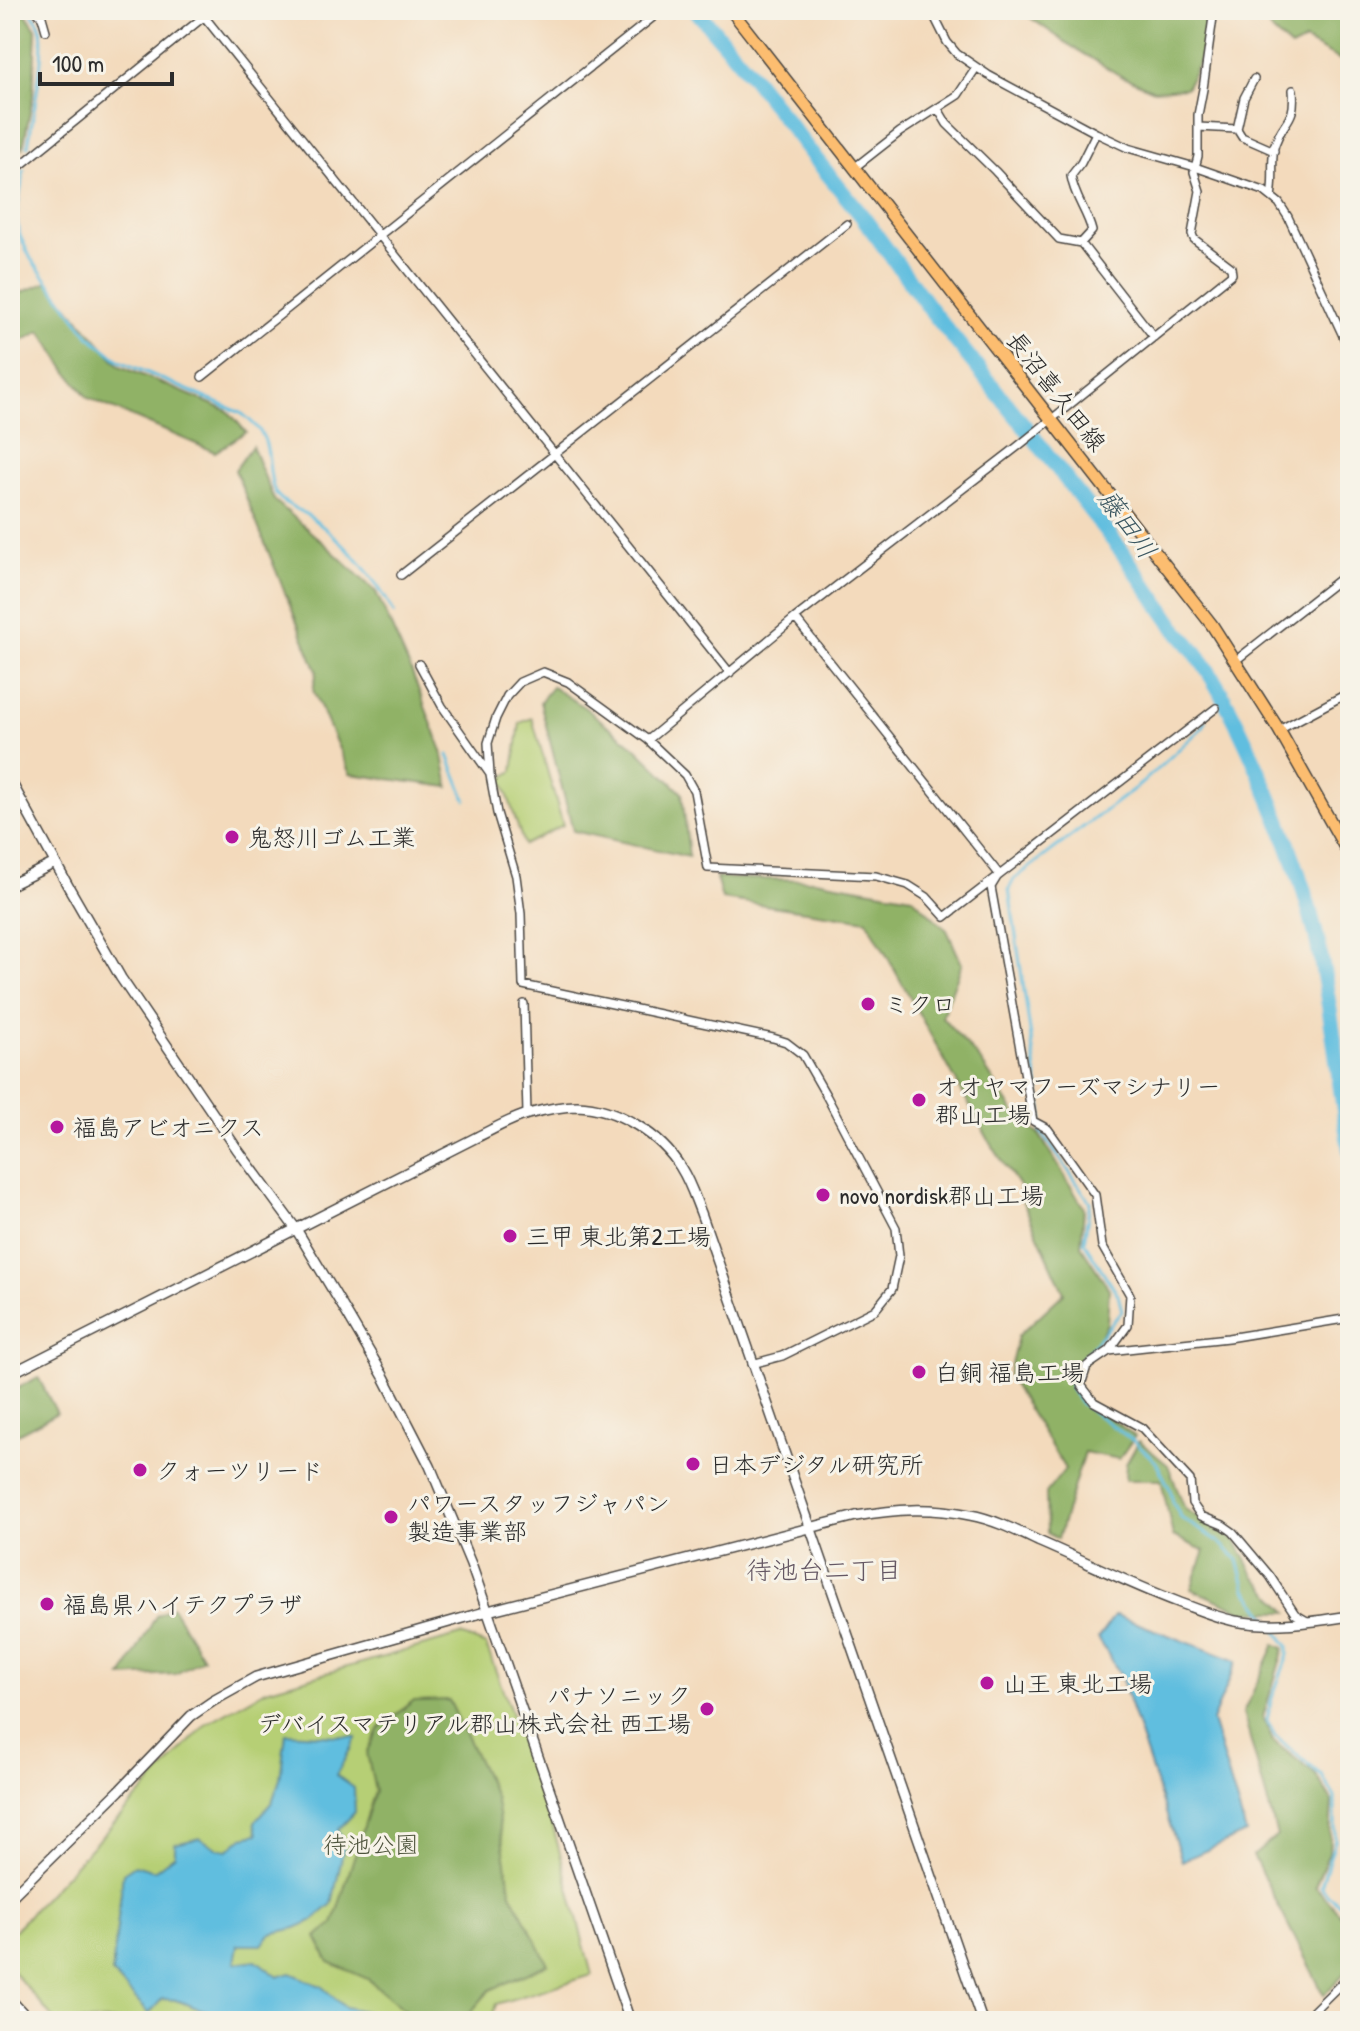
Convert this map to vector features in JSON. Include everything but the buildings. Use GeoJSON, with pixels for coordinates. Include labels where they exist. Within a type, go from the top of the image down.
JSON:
{"type":"FeatureCollection","features":[{"type":"Feature","properties":{"kind":"main road","name":"長沼喜久田線"},"geometry":{"type":"LineString","coordinates":[[731,10],[1048,420],[1192,597],[1279,730],[1350,856]]}},
{"type":"Feature","properties":{"kind":"street"},"geometry":{"type":"LineString","coordinates":[[35,10],[42,17],[46,31]]}},
{"type":"Feature","properties":{"kind":"street"},"geometry":{"type":"LineString","coordinates":[[10,174],[202,13],[212,10]]}},
{"type":"Feature","properties":{"kind":"street"},"geometry":{"type":"LineString","coordinates":[[202,377],[662,10]]}},
{"type":"Feature","properties":{"kind":"street"},"geometry":{"type":"LineString","coordinates":[[931,10],[947,42],[976,68],[1128,148],[1195,167],[1271,196],[1288,217],[1350,351]]}},
{"type":"Feature","properties":{"kind":"street"},"geometry":{"type":"LineString","coordinates":[[648,740],[795,618],[1021,443],[1233,272],[1192,234],[1200,191],[1194,172],[1198,156],[1198,115],[1214,10]]}},
{"type":"Feature","properties":{"kind":"street"},"geometry":{"type":"LineString","coordinates":[[202,13],[730,673]]}},
{"type":"Feature","properties":{"kind":"street"},"geometry":{"type":"LineString","coordinates":[[854,168],[900,132],[958,95],[976,68]]}},
{"type":"Feature","properties":{"kind":"street"},"geometry":{"type":"LineString","coordinates":[[1237,129],[1244,98],[1254,79]]}},
{"type":"Feature","properties":{"kind":"street"},"geometry":{"type":"LineString","coordinates":[[1271,196],[1274,145],[1293,112],[1293,90]]}},
{"type":"Feature","properties":{"kind":"street"},"geometry":{"type":"LineString","coordinates":[[938,109],[947,124],[1059,239],[1081,243],[1154,337]]}},
{"type":"Feature","properties":{"kind":"street"},"geometry":{"type":"LineString","coordinates":[[1198,127],[1237,129]]}},
{"type":"Feature","properties":{"kind":"street"},"geometry":{"type":"LineString","coordinates":[[1237,129],[1242,137],[1274,151]]}},
{"type":"Feature","properties":{"kind":"street"},"geometry":{"type":"LineString","coordinates":[[1081,243],[1092,231],[1088,216],[1073,189],[1071,176],[1096,133]]}},
{"type":"Feature","properties":{"kind":"street"},"geometry":{"type":"LineString","coordinates":[[401,575],[847,224]]}},
{"type":"Feature","properties":{"kind":"street"},"geometry":{"type":"LineString","coordinates":[[1235,661],[1350,571]]}},
{"type":"Feature","properties":{"kind":"street"},"geometry":{"type":"LineString","coordinates":[[795,618],[999,874]]}},
{"type":"Feature","properties":{"kind":"street"},"geometry":{"type":"LineString","coordinates":[[419,664],[442,706],[490,775]]}},
{"type":"Feature","properties":{"kind":"street"},"geometry":{"type":"LineString","coordinates":[[752,1364],[782,1356],[875,1310],[892,1289],[897,1270],[896,1228],[803,1055],[786,1042],[523,985],[521,914],[516,876],[497,813],[488,743],[507,696],[520,682],[543,672],[568,682],[648,740],[685,775],[694,791],[708,868],[876,876],[908,885],[927,897],[945,917],[1216,708]]}},
{"type":"Feature","properties":{"kind":"street"},"geometry":{"type":"LineString","coordinates":[[1279,730],[1350,692]]}},
{"type":"Feature","properties":{"kind":"street"},"geometry":{"type":"LineString","coordinates":[[10,780],[143,1012],[296,1229],[384,1377],[430,1466],[488,1611],[630,2021]]}},
{"type":"Feature","properties":{"kind":"street"},"geometry":{"type":"LineString","coordinates":[[10,885],[55,863]]}},
{"type":"Feature","properties":{"kind":"street"},"geometry":{"type":"LineString","coordinates":[[999,874],[991,887],[1033,1121],[1048,1129],[1095,1195],[1102,1246],[1130,1295],[1128,1325],[1109,1351],[1087,1366],[1081,1385],[1094,1402],[1142,1428],[1190,1480],[1192,1503],[1201,1516],[1233,1532],[1270,1576],[1295,1614],[1310,1622]]}},
{"type":"Feature","properties":{"kind":"street"},"geometry":{"type":"LineString","coordinates":[[524,1004],[527,1114]]}},
{"type":"Feature","properties":{"kind":"street"},"geometry":{"type":"LineString","coordinates":[[10,1374],[527,1114],[579,1106],[602,1111],[645,1130],[664,1146],[680,1166],[692,1189],[982,2021]]}},
{"type":"Feature","properties":{"kind":"street"},"geometry":{"type":"LineString","coordinates":[[1109,1351],[1228,1338],[1350,1318]]}},
{"type":"Feature","properties":{"kind":"street"},"geometry":{"type":"LineString","coordinates":[[10,1898],[191,1716],[256,1677],[488,1611],[856,1516],[921,1508],[974,1515],[1162,1596],[1235,1621],[1290,1625],[1350,1616]]}},
{"type":"Feature","properties":{"kind":"street"},"geometry":{"type":"LineString","coordinates":[[1299,2021],[1350,1975]]}},
{"type":"Feature","properties":{"kind":"street"},"geometry":{"type":"LineString","coordinates":[[10,1999],[30,2021]]}},
{"type":"Feature","properties":{"kind":"green space"},"geometry":{"type":"Polygon","coordinates":[[[10,10],[26,14],[36,29],[33,96],[23,148],[10,139],[10,54],[16,22],[10,20],[10,10]]]}},
{"type":"Feature","properties":{"kind":"green space"},"geometry":{"type":"Polygon","coordinates":[[[1024,10],[1215,10],[1198,64],[1186,88],[1154,90],[1121,76],[1071,46],[1024,10]]]}},
{"type":"Feature","properties":{"kind":"green space"},"geometry":{"type":"Polygon","coordinates":[[[1263,10],[1350,10],[1350,65],[1305,41],[1291,48],[1269,28],[1263,10]]]}},
{"type":"Feature","properties":{"kind":"green space"},"geometry":{"type":"Polygon","coordinates":[[[10,276],[20,293],[48,282],[120,366],[228,411],[246,432],[215,452],[88,398],[41,331],[10,347],[10,276]]]}},
{"type":"Feature","properties":{"kind":"green space"},"geometry":{"type":"Polygon","coordinates":[[[252,446],[274,500],[376,592],[442,751],[449,787],[350,774],[313,690],[317,671],[235,470],[252,446]]]}},
{"type":"Feature","properties":{"kind":"green space"},"geometry":{"type":"Polygon","coordinates":[[[552,687],[584,707],[636,748],[682,793],[689,857],[573,831],[540,702],[552,687]]]}},
{"type":"Feature","properties":{"kind":"green space"},"geometry":{"type":"Polygon","coordinates":[[[532,718],[563,825],[524,845],[502,778],[513,771],[520,723],[532,718]]]}},
{"type":"Feature","properties":{"kind":"green space"},"geometry":{"type":"Polygon","coordinates":[[[716,878],[815,880],[912,897],[947,930],[962,964],[942,1017],[980,1060],[1020,1121],[1039,1134],[1084,1208],[1081,1246],[1109,1289],[1107,1324],[1076,1384],[1083,1399],[1135,1436],[1119,1459],[1084,1452],[1058,1539],[1047,1533],[1046,1493],[1065,1469],[1008,1376],[1018,1336],[1064,1293],[1022,1200],[1019,1186],[991,1144],[867,920],[722,899],[716,878]]]}},
{"type":"Feature","properties":{"kind":"green space"},"geometry":{"type":"Polygon","coordinates":[[[38,1377],[57,1413],[10,1438],[10,1392],[38,1377]]]}},
{"type":"Feature","properties":{"kind":"green space"},"geometry":{"type":"Polygon","coordinates":[[[1139,1441],[1168,1465],[1185,1509],[1236,1541],[1255,1577],[1288,1612],[1245,1612],[1191,1589],[1205,1551],[1173,1536],[1161,1480],[1125,1480],[1126,1464],[1139,1441]]]}},
{"type":"Feature","properties":{"kind":"green space"},"geometry":{"type":"Polygon","coordinates":[[[172,1607],[203,1658],[176,1674],[122,1677],[156,1616],[172,1607]]]}},
{"type":"Feature","properties":{"kind":"green space","name":"待池公園"},"geometry":{"type":"Polygon","coordinates":[[[461,1635],[486,1645],[551,1819],[592,1975],[496,2004],[491,2021],[55,2021],[10,1968],[10,1935],[206,1724],[266,1690],[461,1635]]]}},
{"type":"Feature","properties":{"kind":"green space"},"geometry":{"type":"Polygon","coordinates":[[[1275,1644],[1284,1648],[1263,1717],[1273,1741],[1315,1774],[1332,1801],[1329,1853],[1315,1886],[1350,1925],[1350,1967],[1324,1995],[1253,1856],[1277,1836],[1243,1713],[1275,1644]]]}},
{"type":"Feature","properties":{"kind":"green space"},"geometry":{"type":"Polygon","coordinates":[[[449,1700],[495,1796],[511,1893],[548,1964],[490,1990],[463,2021],[418,2021],[368,1979],[329,1962],[316,1937],[333,1924],[375,1791],[367,1753],[379,1728],[413,1701],[449,1700]]]}},
{"type":"Feature","properties":{"kind":"water"},"geometry":{"type":"Polygon","coordinates":[[[1115,1615],[1237,1661],[1212,1721],[1246,1833],[1182,1861],[1120,1674],[1098,1638],[1115,1615]]]}},
{"type":"Feature","properties":{"kind":"water"},"geometry":{"type":"Polygon","coordinates":[[[286,1733],[357,1737],[336,1775],[354,1788],[355,1812],[338,1830],[345,1842],[332,1904],[312,1921],[270,1934],[262,1945],[238,1945],[235,1963],[256,1960],[278,1977],[291,1973],[321,1986],[345,2007],[368,2012],[371,2021],[262,2021],[223,2015],[177,2000],[162,1999],[149,2014],[112,1973],[123,1873],[135,1865],[154,1871],[175,1855],[175,1844],[200,1838],[217,1848],[228,1850],[243,1837],[258,1834],[255,1822],[272,1802],[280,1779],[286,1733]]]}},
{"type":"Feature","properties":{"kind":"waterway"},"geometry":{"type":"LineString","coordinates":[[28,146],[42,51],[40,26],[29,10]]}},
{"type":"Feature","properties":{"kind":"waterway","name":"藤田川"},"geometry":{"type":"LineString","coordinates":[[696,10],[748,71],[862,216],[930,309],[1120,549],[1218,687],[1268,793],[1310,910],[1326,988],[1350,1150]]}},
{"type":"Feature","properties":{"kind":"waterway"},"geometry":{"type":"LineString","coordinates":[[24,170],[16,217],[20,236],[31,259],[89,336],[120,361],[241,413],[256,426],[264,438],[272,484],[277,495],[309,516],[348,550],[378,586],[394,613]]}},
{"type":"Feature","properties":{"kind":"waterway"},"geometry":{"type":"LineString","coordinates":[[1042,1120],[1009,889],[1014,879],[1142,783],[1206,721]]}},
{"type":"Feature","properties":{"kind":"waterway"},"geometry":{"type":"LineString","coordinates":[[448,755],[466,800]]}},
{"type":"Feature","properties":{"kind":"waterway"},"geometry":{"type":"LineString","coordinates":[[1041,1131],[1090,1202],[1084,1242],[1118,1295],[1122,1311],[1076,1366],[1070,1379],[1071,1389],[1079,1402],[1135,1442],[1156,1462],[1181,1518],[1219,1542],[1238,1560],[1246,1589],[1269,1620]]}},
{"type":"Feature","properties":{"kind":"waterway"},"geometry":{"type":"LineString","coordinates":[[1273,1626],[1288,1646],[1288,1655],[1267,1720],[1275,1736],[1322,1776],[1335,1797],[1335,1841],[1321,1886],[1350,1912]]}},
{"type":"Feature","properties":{"kind":"place","name":"鬼怒川ゴム工業"},"geometry":{"type":"Point","coordinates":[232,837]}},
{"type":"Feature","properties":{"kind":"place","name":"ミクロ"},"geometry":{"type":"Point","coordinates":[868,1004]}},
{"type":"Feature","properties":{"kind":"place","name":"オオヤマフーズマシナリー 郡山工場"},"geometry":{"type":"Point","coordinates":[919,1100]}},
{"type":"Feature","properties":{"kind":"place","name":"福島アビオニクス"},"geometry":{"type":"Point","coordinates":[57,1127]}},
{"type":"Feature","properties":{"kind":"place","name":"novo nordisk郡山工場"},"geometry":{"type":"Point","coordinates":[823,1195]}},
{"type":"Feature","properties":{"kind":"place","name":"三甲 東北第2工場"},"geometry":{"type":"Point","coordinates":[510,1236]}},
{"type":"Feature","properties":{"kind":"place","name":"白銅 福島工場"},"geometry":{"type":"Point","coordinates":[919,1372]}},
{"type":"Feature","properties":{"kind":"place","name":"日本デジタル研究所"},"geometry":{"type":"Point","coordinates":[693,1464]}},
{"type":"Feature","properties":{"kind":"place","name":"クォーツリード"},"geometry":{"type":"Point","coordinates":[140,1470]}},
{"type":"Feature","properties":{"kind":"place","name":"パワースタッフジャパン 製造事業部"},"geometry":{"type":"Point","coordinates":[391,1517]}},
{"type":"Feature","properties":{"kind":"place","name":"福島県ハイテクプラザ"},"geometry":{"type":"Point","coordinates":[47,1604]}},
{"type":"Feature","properties":{"kind":"place","name":"山王 東北工場"},"geometry":{"type":"Point","coordinates":[987,1683]}},
{"type":"Feature","properties":{"kind":"place","name":"パナソニック デバイスマテリアル郡山株式会社 西工場"},"geometry":{"type":"Point","coordinates":[707,1709]}},
{"type":"Feature","properties":{"kind":"district","name":"待池台二丁目"},"geometry":{"type":"Point","coordinates":[824,1569]}}]}
